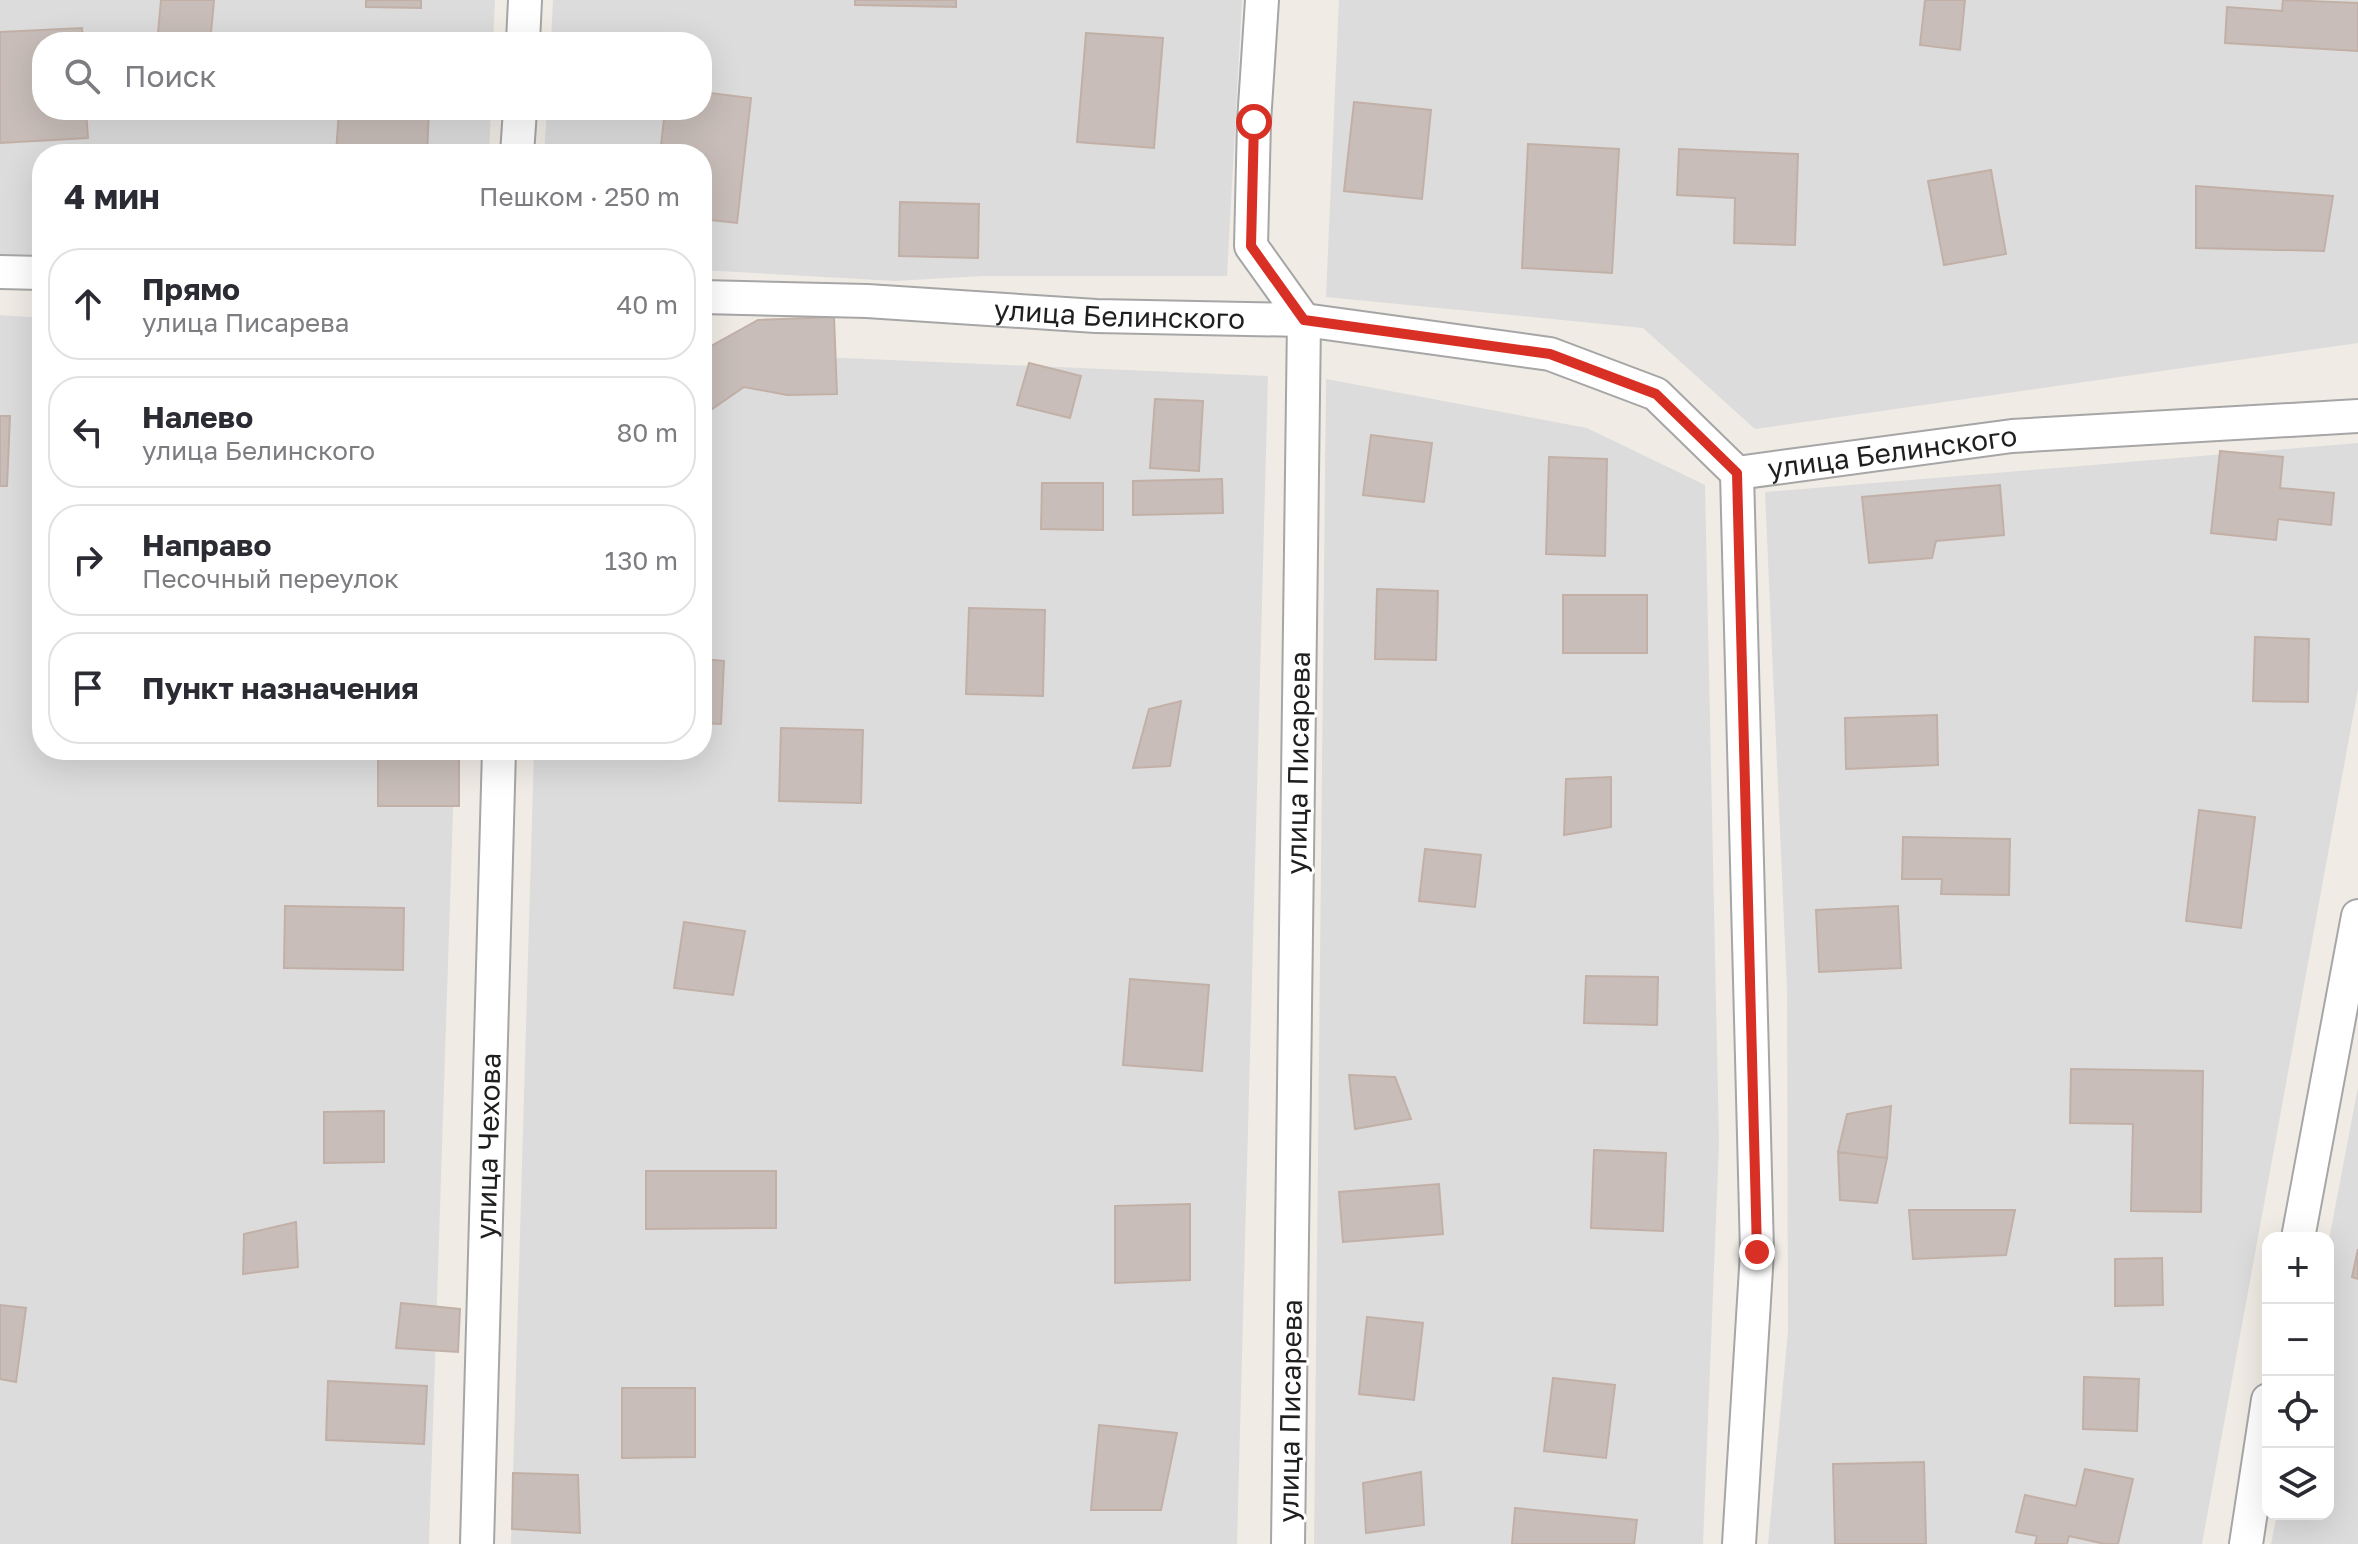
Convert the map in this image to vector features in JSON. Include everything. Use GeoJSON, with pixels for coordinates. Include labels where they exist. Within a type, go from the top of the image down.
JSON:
{"type":"FeatureCollection","features":[{"type":"Feature","properties":{"kind":"street"},"geometry":{"type":"LineString","coordinates":[[523,32],[525,0]]}},
{"type":"Feature","properties":{"kind":"street"},"geometry":{"type":"LineString","coordinates":[[1262,0],[1254,122],[1251,246],[1304,320]]}},
{"type":"Feature","properties":{"kind":"street"},"geometry":{"type":"LineString","coordinates":[[518,144],[519,120]]}},
{"type":"Feature","properties":{"kind":"street"},"geometry":{"type":"LineString","coordinates":[[0,272],[32,273]]}},
{"type":"Feature","properties":{"kind":"street","name":"улица Белинского"},"geometry":{"type":"LineString","coordinates":[[712,297],[867,301],[1096,316],[1304,320],[1550,354],[1656,394],[1737,473],[2012,436],[2358,416]]}},
{"type":"Feature","properties":{"kind":"street","name":"улица Писарева"},"geometry":{"type":"LineString","coordinates":[[1288,1544],[1304,320]]}},
{"type":"Feature","properties":{"kind":"street"},"geometry":{"type":"LineString","coordinates":[[1737,473],[1757,1252],[1739,1544]]}},
{"type":"Feature","properties":{"kind":"street","name":"улица Чехова"},"geometry":{"type":"LineString","coordinates":[[477,1544],[499,760]]}},
{"type":"Feature","properties":{"kind":"street"},"geometry":{"type":"LineString","coordinates":[[2299,1232],[2358,916]]}},
{"type":"Feature","properties":{"kind":"street"},"geometry":{"type":"LineString","coordinates":[[2246,1544],[2262,1439]]}},
{"type":"Feature","properties":{"kind":"shaded area"},"geometry":{"type":"Polygon","coordinates":[[[0,0],[495,0],[493,32],[32,32],[32,120],[491,120],[489,144],[32,144],[32,259],[0,259],[0,0]]]}},
{"type":"Feature","properties":{"kind":"shaded area"},"geometry":{"type":"Polygon","coordinates":[[[553,0],[1242,0],[1227,276],[983,276],[895,281],[712,271],[712,144],[545,144],[546,120],[712,120],[712,32],[551,32],[553,0]]]}},
{"type":"Feature","properties":{"kind":"shaded area"},"geometry":{"type":"Polygon","coordinates":[[[1339,0],[2358,0],[2358,343],[1755,429],[1643,328],[1326,297],[1339,0]]]}},
{"type":"Feature","properties":{"kind":"shaded area"},"geometry":{"type":"Polygon","coordinates":[[[0,315],[32,317],[32,760],[455,760],[429,1544],[0,1544],[0,315]]]}},
{"type":"Feature","properties":{"kind":"shaded area"},"geometry":{"type":"Polygon","coordinates":[[[712,352],[1268,376],[1237,1544],[511,1544],[534,760],[712,760],[712,352]]]}},
{"type":"Feature","properties":{"kind":"shaded area"},"geometry":{"type":"Polygon","coordinates":[[[1326,379],[1587,428],[1705,485],[1719,1143],[1703,1544],[1314,1544],[1326,379]]]}},
{"type":"Feature","properties":{"kind":"shaded area"},"geometry":{"type":"Polygon","coordinates":[[[2358,443],[2358,689],[2202,1544],[1768,1544],[1788,1331],[1787,990],[1765,492],[2358,443]]]}},
{"type":"Feature","properties":{"kind":"shaded area"},"geometry":{"type":"Polygon","coordinates":[[[2358,1087],[2358,1544],[2271,1544],[2276,1520],[2334,1520],[2334,1232],[2330,1232],[2358,1087]]]}},
{"type":"Feature","properties":{"kind":"building"},"geometry":{"type":"Polygon","coordinates":[[[161,0],[214,0],[211,32],[158,32],[161,0]]]}},
{"type":"Feature","properties":{"kind":"building"},"geometry":{"type":"Polygon","coordinates":[[[366,0],[421,0],[421,8],[366,7],[366,0]]]}},
{"type":"Feature","properties":{"kind":"building"},"geometry":{"type":"Polygon","coordinates":[[[855,0],[956,0],[956,7],[855,5],[855,0]]]}},
{"type":"Feature","properties":{"kind":"building"},"geometry":{"type":"Polygon","coordinates":[[[1925,0],[1965,0],[1960,50],[1920,45],[1925,0]]]}},
{"type":"Feature","properties":{"kind":"building"},"geometry":{"type":"Polygon","coordinates":[[[2283,0],[2358,3],[2358,51],[2225,43],[2227,7],[2282,11],[2283,0]]]}},
{"type":"Feature","properties":{"kind":"building"},"geometry":{"type":"Polygon","coordinates":[[[82,28],[82,32],[32,32],[32,120],[87,120],[88,138],[0,143],[0,32],[82,28]]]}},
{"type":"Feature","properties":{"kind":"building"},"geometry":{"type":"Polygon","coordinates":[[[1086,33],[1163,38],[1154,148],[1077,142],[1086,33]]]}},
{"type":"Feature","properties":{"kind":"building"},"geometry":{"type":"Polygon","coordinates":[[[712,93],[751,98],[737,223],[712,220],[712,144],[661,144],[664,120],[712,120],[712,93]]]}},
{"type":"Feature","properties":{"kind":"building"},"geometry":{"type":"Polygon","coordinates":[[[1354,102],[1431,110],[1422,199],[1344,191],[1354,102]]]}},
{"type":"Feature","properties":{"kind":"building"},"geometry":{"type":"Polygon","coordinates":[[[338,120],[429,120],[427,144],[337,144],[338,120]]]}},
{"type":"Feature","properties":{"kind":"building"},"geometry":{"type":"Polygon","coordinates":[[[1528,144],[1619,149],[1612,273],[1522,268],[1528,144]]]}},
{"type":"Feature","properties":{"kind":"building"},"geometry":{"type":"Polygon","coordinates":[[[1679,149],[1798,154],[1795,245],[1734,243],[1735,198],[1677,195],[1679,149]]]}},
{"type":"Feature","properties":{"kind":"building"},"geometry":{"type":"Polygon","coordinates":[[[1991,170],[2006,254],[1944,265],[1928,181],[1991,170]]]}},
{"type":"Feature","properties":{"kind":"building"},"geometry":{"type":"Polygon","coordinates":[[[2196,186],[2333,196],[2324,251],[2196,248],[2196,186]]]}},
{"type":"Feature","properties":{"kind":"building"},"geometry":{"type":"Polygon","coordinates":[[[900,202],[979,204],[978,258],[899,256],[900,202]]]}},
{"type":"Feature","properties":{"kind":"building"},"geometry":{"type":"Polygon","coordinates":[[[834,317],[837,394],[787,395],[744,387],[712,409],[712,345],[758,320],[834,317]]]}},
{"type":"Feature","properties":{"kind":"building"},"geometry":{"type":"Polygon","coordinates":[[[1029,363],[1081,376],[1070,418],[1017,405],[1029,363]]]}},
{"type":"Feature","properties":{"kind":"building"},"geometry":{"type":"Polygon","coordinates":[[[1155,399],[1203,401],[1199,471],[1150,468],[1155,399]]]}},
{"type":"Feature","properties":{"kind":"building"},"geometry":{"type":"Polygon","coordinates":[[[0,416],[10,416],[7,486],[0,486],[0,416]]]}},
{"type":"Feature","properties":{"kind":"building"},"geometry":{"type":"Polygon","coordinates":[[[1371,435],[1432,443],[1424,502],[1363,495],[1371,435]]]}},
{"type":"Feature","properties":{"kind":"building"},"geometry":{"type":"Polygon","coordinates":[[[2220,451],[2283,457],[2280,488],[2334,493],[2331,525],[2278,519],[2276,540],[2211,533],[2220,451]]]}},
{"type":"Feature","properties":{"kind":"building"},"geometry":{"type":"Polygon","coordinates":[[[1549,457],[1607,459],[1605,556],[1546,554],[1549,457]]]}},
{"type":"Feature","properties":{"kind":"building"},"geometry":{"type":"Polygon","coordinates":[[[1222,479],[1223,513],[1133,515],[1133,481],[1222,479]]]}},
{"type":"Feature","properties":{"kind":"building"},"geometry":{"type":"Polygon","coordinates":[[[1042,483],[1103,483],[1103,530],[1041,529],[1042,483]]]}},
{"type":"Feature","properties":{"kind":"building"},"geometry":{"type":"Polygon","coordinates":[[[2000,485],[2004,535],[1936,541],[1932,558],[1869,563],[1862,497],[2000,485]]]}},
{"type":"Feature","properties":{"kind":"building"},"geometry":{"type":"Polygon","coordinates":[[[1377,589],[1438,591],[1436,660],[1375,659],[1377,589]]]}},
{"type":"Feature","properties":{"kind":"building"},"geometry":{"type":"Polygon","coordinates":[[[1563,595],[1647,595],[1647,653],[1563,653],[1563,595]]]}},
{"type":"Feature","properties":{"kind":"building"},"geometry":{"type":"Polygon","coordinates":[[[969,608],[1045,610],[1043,696],[966,694],[969,608]]]}},
{"type":"Feature","properties":{"kind":"building"},"geometry":{"type":"Polygon","coordinates":[[[2255,637],[2309,639],[2308,702],[2253,701],[2255,637]]]}},
{"type":"Feature","properties":{"kind":"building"},"geometry":{"type":"Polygon","coordinates":[[[712,660],[724,661],[721,724],[712,724],[712,660]]]}},
{"type":"Feature","properties":{"kind":"building"},"geometry":{"type":"Polygon","coordinates":[[[1181,701],[1170,766],[1133,768],[1149,709],[1181,701]]]}},
{"type":"Feature","properties":{"kind":"building"},"geometry":{"type":"Polygon","coordinates":[[[1937,715],[1938,765],[1846,769],[1845,718],[1937,715]]]}},
{"type":"Feature","properties":{"kind":"building"},"geometry":{"type":"Polygon","coordinates":[[[781,728],[863,730],[861,803],[779,801],[781,728]]]}},
{"type":"Feature","properties":{"kind":"building"},"geometry":{"type":"Polygon","coordinates":[[[378,760],[459,760],[459,806],[378,806],[378,760]]]}},
{"type":"Feature","properties":{"kind":"building"},"geometry":{"type":"Polygon","coordinates":[[[1611,777],[1611,827],[1564,835],[1566,779],[1611,777]]]}},
{"type":"Feature","properties":{"kind":"building"},"geometry":{"type":"Polygon","coordinates":[[[2199,810],[2255,817],[2241,928],[2186,921],[2199,810]]]}},
{"type":"Feature","properties":{"kind":"building"},"geometry":{"type":"Polygon","coordinates":[[[1903,837],[2010,839],[2009,895],[1941,894],[1942,879],[1902,879],[1903,837]]]}},
{"type":"Feature","properties":{"kind":"building"},"geometry":{"type":"Polygon","coordinates":[[[1425,849],[1481,855],[1475,907],[1419,901],[1425,849]]]}},
{"type":"Feature","properties":{"kind":"building"},"geometry":{"type":"Polygon","coordinates":[[[285,906],[404,908],[403,970],[284,968],[285,906]]]}},
{"type":"Feature","properties":{"kind":"building"},"geometry":{"type":"Polygon","coordinates":[[[1898,906],[1901,968],[1819,972],[1816,910],[1898,906]]]}},
{"type":"Feature","properties":{"kind":"building"},"geometry":{"type":"Polygon","coordinates":[[[684,922],[745,931],[733,995],[674,988],[684,922]]]}},
{"type":"Feature","properties":{"kind":"building"},"geometry":{"type":"Polygon","coordinates":[[[1586,976],[1658,977],[1657,1025],[1584,1023],[1586,976]]]}},
{"type":"Feature","properties":{"kind":"building"},"geometry":{"type":"Polygon","coordinates":[[[1130,979],[1209,985],[1202,1071],[1123,1065],[1130,979]]]}},
{"type":"Feature","properties":{"kind":"building"},"geometry":{"type":"Polygon","coordinates":[[[2071,1069],[2203,1071],[2201,1212],[2131,1211],[2133,1124],[2070,1123],[2071,1069]]]}},
{"type":"Feature","properties":{"kind":"building"},"geometry":{"type":"Polygon","coordinates":[[[1349,1075],[1395,1077],[1411,1119],[1355,1129],[1349,1075]]]}},
{"type":"Feature","properties":{"kind":"building"},"geometry":{"type":"Polygon","coordinates":[[[1891,1106],[1887,1158],[1838,1152],[1847,1114],[1891,1106]]]}},
{"type":"Feature","properties":{"kind":"building"},"geometry":{"type":"Polygon","coordinates":[[[384,1111],[384,1162],[324,1163],[324,1112],[384,1111]]]}},
{"type":"Feature","properties":{"kind":"building"},"geometry":{"type":"Polygon","coordinates":[[[1594,1150],[1666,1153],[1663,1231],[1591,1228],[1594,1150]]]}},
{"type":"Feature","properties":{"kind":"building"},"geometry":{"type":"Polygon","coordinates":[[[1838,1152],[1887,1158],[1877,1203],[1840,1200],[1838,1152]]]}},
{"type":"Feature","properties":{"kind":"building"},"geometry":{"type":"Polygon","coordinates":[[[646,1171],[776,1171],[776,1228],[646,1229],[646,1171]]]}},
{"type":"Feature","properties":{"kind":"building"},"geometry":{"type":"Polygon","coordinates":[[[1439,1184],[1443,1234],[1343,1242],[1339,1192],[1439,1184]]]}},
{"type":"Feature","properties":{"kind":"building"},"geometry":{"type":"Polygon","coordinates":[[[1190,1204],[1190,1280],[1115,1283],[1115,1206],[1190,1204]]]}},
{"type":"Feature","properties":{"kind":"building"},"geometry":{"type":"Polygon","coordinates":[[[1909,1210],[2015,1210],[2006,1255],[1913,1259],[1909,1210]]]}},
{"type":"Feature","properties":{"kind":"building"},"geometry":{"type":"Polygon","coordinates":[[[296,1222],[298,1267],[243,1274],[244,1234],[296,1222]]]}},
{"type":"Feature","properties":{"kind":"building"},"geometry":{"type":"Polygon","coordinates":[[[2358,1249],[2358,1279],[2352,1277],[2358,1249]]]}},
{"type":"Feature","properties":{"kind":"building"},"geometry":{"type":"Polygon","coordinates":[[[2162,1258],[2163,1305],[2115,1306],[2115,1259],[2162,1258]]]}},
{"type":"Feature","properties":{"kind":"building"},"geometry":{"type":"Polygon","coordinates":[[[401,1303],[460,1309],[458,1352],[396,1348],[401,1303]]]}},
{"type":"Feature","properties":{"kind":"building"},"geometry":{"type":"Polygon","coordinates":[[[0,1305],[26,1308],[16,1382],[0,1379],[0,1305]]]}},
{"type":"Feature","properties":{"kind":"building"},"geometry":{"type":"Polygon","coordinates":[[[1367,1317],[1423,1323],[1414,1400],[1359,1394],[1367,1317]]]}},
{"type":"Feature","properties":{"kind":"building"},"geometry":{"type":"Polygon","coordinates":[[[2084,1377],[2139,1379],[2137,1431],[2083,1429],[2084,1377]]]}},
{"type":"Feature","properties":{"kind":"building"},"geometry":{"type":"Polygon","coordinates":[[[1553,1378],[1615,1385],[1606,1458],[1544,1451],[1553,1378]]]}},
{"type":"Feature","properties":{"kind":"building"},"geometry":{"type":"Polygon","coordinates":[[[328,1381],[427,1386],[424,1444],[326,1440],[328,1381]]]}},
{"type":"Feature","properties":{"kind":"building"},"geometry":{"type":"Polygon","coordinates":[[[622,1388],[695,1388],[695,1457],[622,1458],[622,1388]]]}},
{"type":"Feature","properties":{"kind":"building"},"geometry":{"type":"Polygon","coordinates":[[[1099,1425],[1177,1433],[1161,1510],[1091,1510],[1099,1425]]]}},
{"type":"Feature","properties":{"kind":"building"},"geometry":{"type":"Polygon","coordinates":[[[1924,1462],[1926,1544],[1835,1544],[1833,1464],[1924,1462]]]}},
{"type":"Feature","properties":{"kind":"building"},"geometry":{"type":"Polygon","coordinates":[[[2085,1469],[2133,1479],[2118,1544],[2069,1536],[2067,1544],[2035,1544],[2037,1536],[2016,1532],[2025,1495],[2076,1506],[2085,1469]]]}},
{"type":"Feature","properties":{"kind":"building"},"geometry":{"type":"Polygon","coordinates":[[[1421,1472],[1424,1525],[1366,1533],[1363,1483],[1421,1472]]]}},
{"type":"Feature","properties":{"kind":"building"},"geometry":{"type":"Polygon","coordinates":[[[513,1473],[578,1475],[580,1533],[512,1529],[513,1473]]]}},
{"type":"Feature","properties":{"kind":"building"},"geometry":{"type":"Polygon","coordinates":[[[1515,1508],[1637,1520],[1634,1544],[1512,1544],[1515,1508]]]}},
{"type":"Feature","properties":{"kind":"route"},"geometry":{"type":"LineString","coordinates":[[1254,122],[1251,246],[1304,320],[1550,354],[1656,394],[1737,473],[1757,1252]]}}]}
